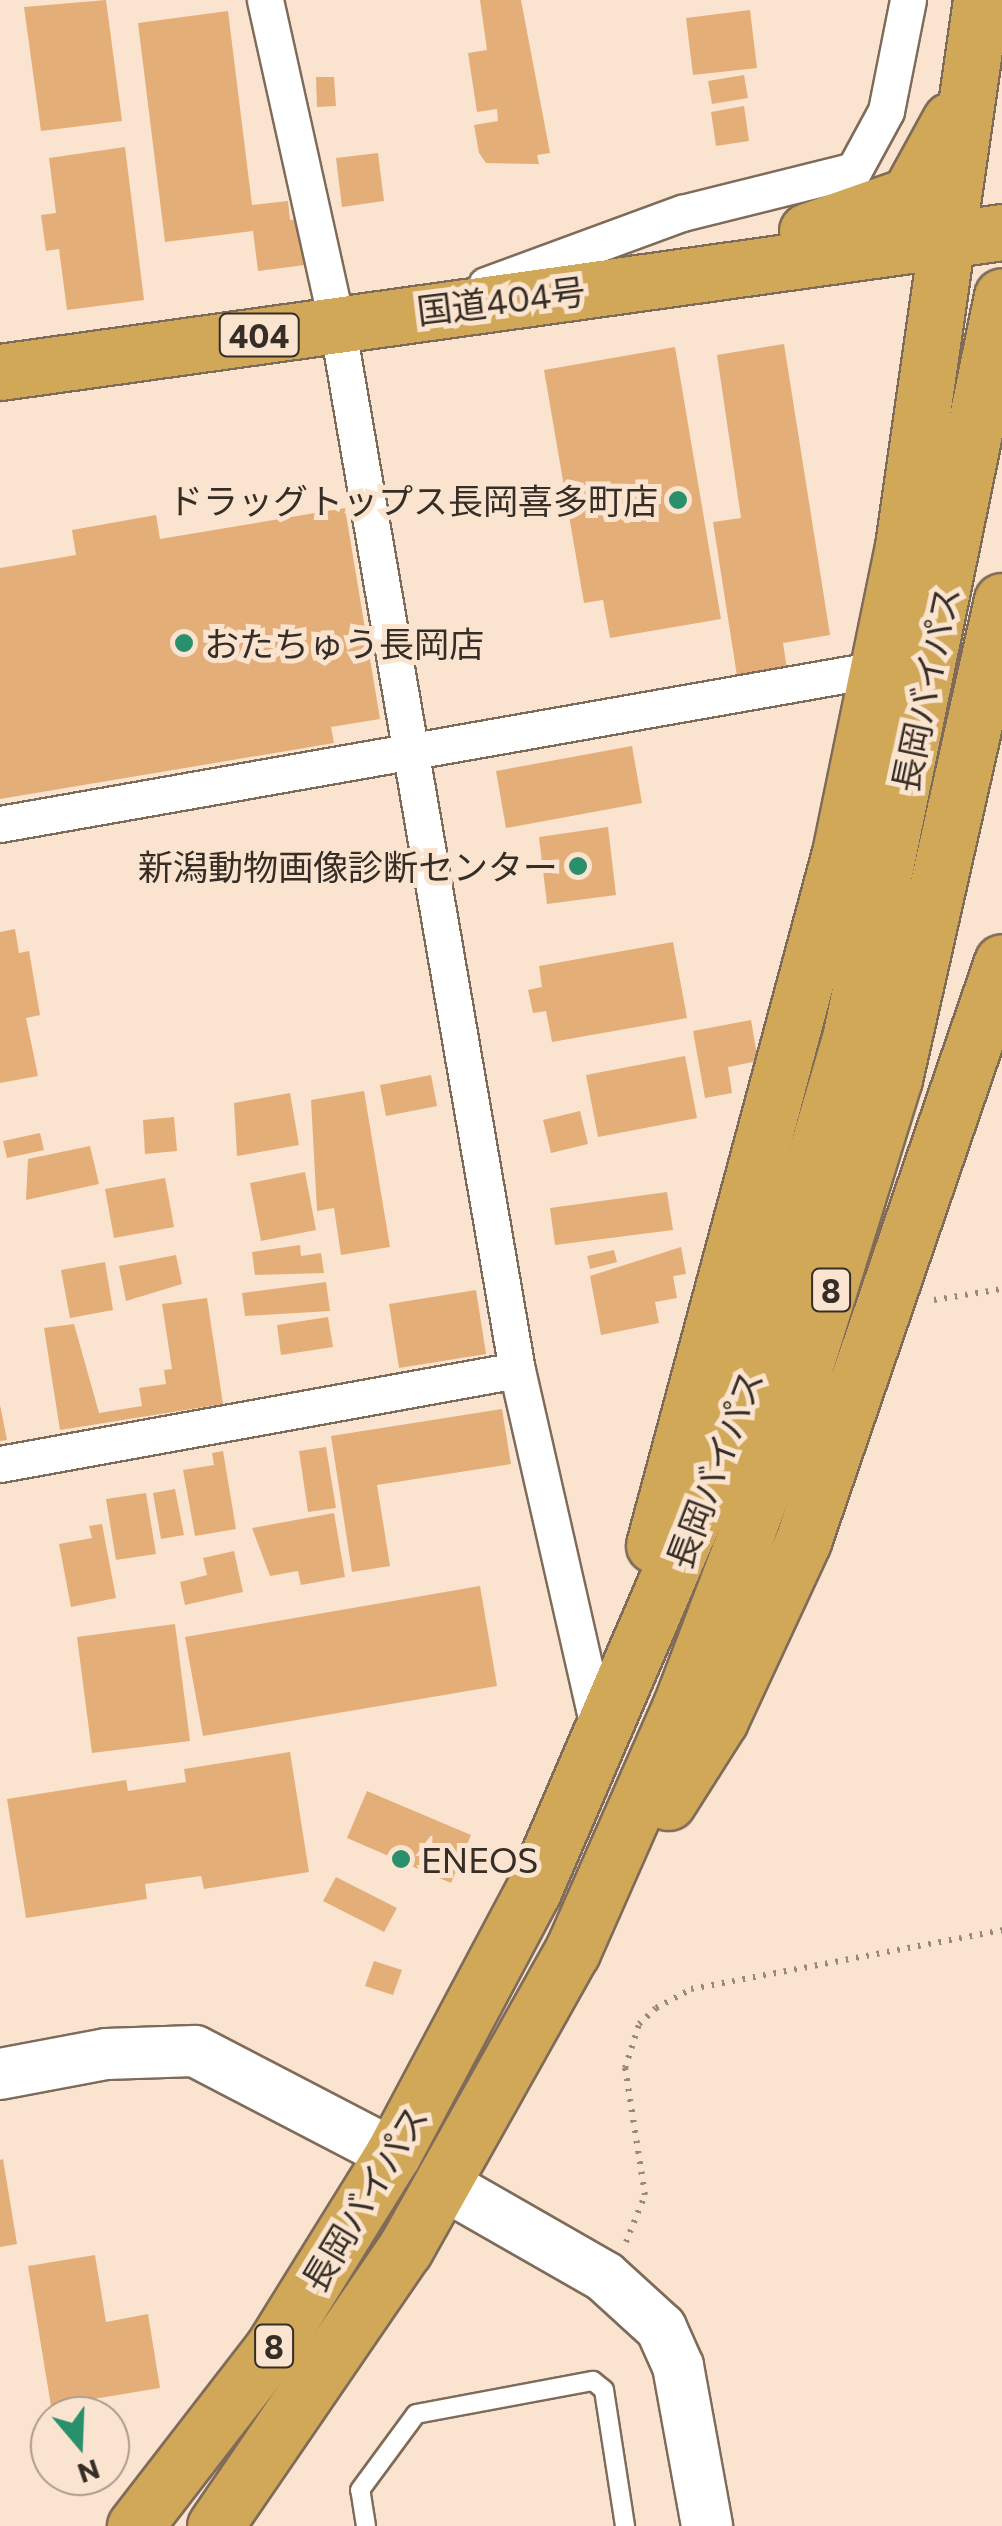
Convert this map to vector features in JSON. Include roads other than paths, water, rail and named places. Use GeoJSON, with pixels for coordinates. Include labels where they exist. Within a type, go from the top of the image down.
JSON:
{"type":"FeatureCollection","features":[{"type":"Feature","properties":{"kind":"highway"},"geometry":{"type":"LineString","coordinates":[[602,1744],[840,853],[877,669],[948,240],[963,96],[980,0]]}},
{"type":"Feature","properties":{"kind":"highway"},"geometry":{"type":"LineString","coordinates":[[517,299],[890,206],[908,195],[963,96]]}},
{"type":"Feature","properties":{"kind":"highway","name":"国道404号"},"geometry":{"type":"LineString","coordinates":[[0,372],[414,310],[1002,232]]}},
{"type":"Feature","properties":{"kind":"highway","name":"長岡バイパス"},"geometry":{"type":"LineString","coordinates":[[136,2526],[272,2349],[394,2154],[602,1744],[742,1406],[810,1197],[978,430],[1002,296]]}},
{"type":"Feature","properties":{"kind":"highway","name":"長岡バイパス"},"geometry":{"type":"LineString","coordinates":[[215,2526],[336,2359],[441,2183],[572,1952],[681,1705],[844,1249],[936,925],[1002,601]]}},
{"type":"Feature","properties":{"kind":"highway"},"geometry":{"type":"LineString","coordinates":[[572,1952],[720,1720],[803,1541],[1002,962]]}},
{"type":"Feature","properties":{"kind":"street"},"geometry":{"type":"LineString","coordinates":[[266,0],[337,324],[517,1370],[602,1744]]}},
{"type":"Feature","properties":{"kind":"street"},"geometry":{"type":"LineString","coordinates":[[414,310],[682,213],[854,170],[886,111],[908,0]]}},
{"type":"Feature","properties":{"kind":"street"},"geometry":{"type":"LineString","coordinates":[[0,824],[877,669]]}},
{"type":"Feature","properties":{"kind":"street"},"geometry":{"type":"LineString","coordinates":[[0,1464],[517,1370]]}},
{"type":"Feature","properties":{"kind":"street"},"geometry":{"type":"LineString","coordinates":[[0,2074],[106,2054],[194,2051],[394,2154],[605,2277],[661,2328],[678,2366],[707,2526]]}},
{"type":"Feature","properties":{"kind":"lane"},"geometry":{"type":"LineString","coordinates":[[366,2526],[360,2490],[416,2414],[592,2381],[604,2390],[625,2526]]}},
{"type":"Feature","properties":{"kind":"place","name":"ドラッグトップス長岡喜多町店"},"geometry":{"type":"Point","coordinates":[678,500]}},
{"type":"Feature","properties":{"kind":"place","name":"おたちゅう長岡店"},"geometry":{"type":"Point","coordinates":[184,643]}},
{"type":"Feature","properties":{"kind":"place","name":"新潟動物画像診断センター"},"geometry":{"type":"Point","coordinates":[578,866]}},
{"type":"Feature","properties":{"kind":"place","name":"ENEOS"},"geometry":{"type":"Point","coordinates":[401,1859]}}]}
